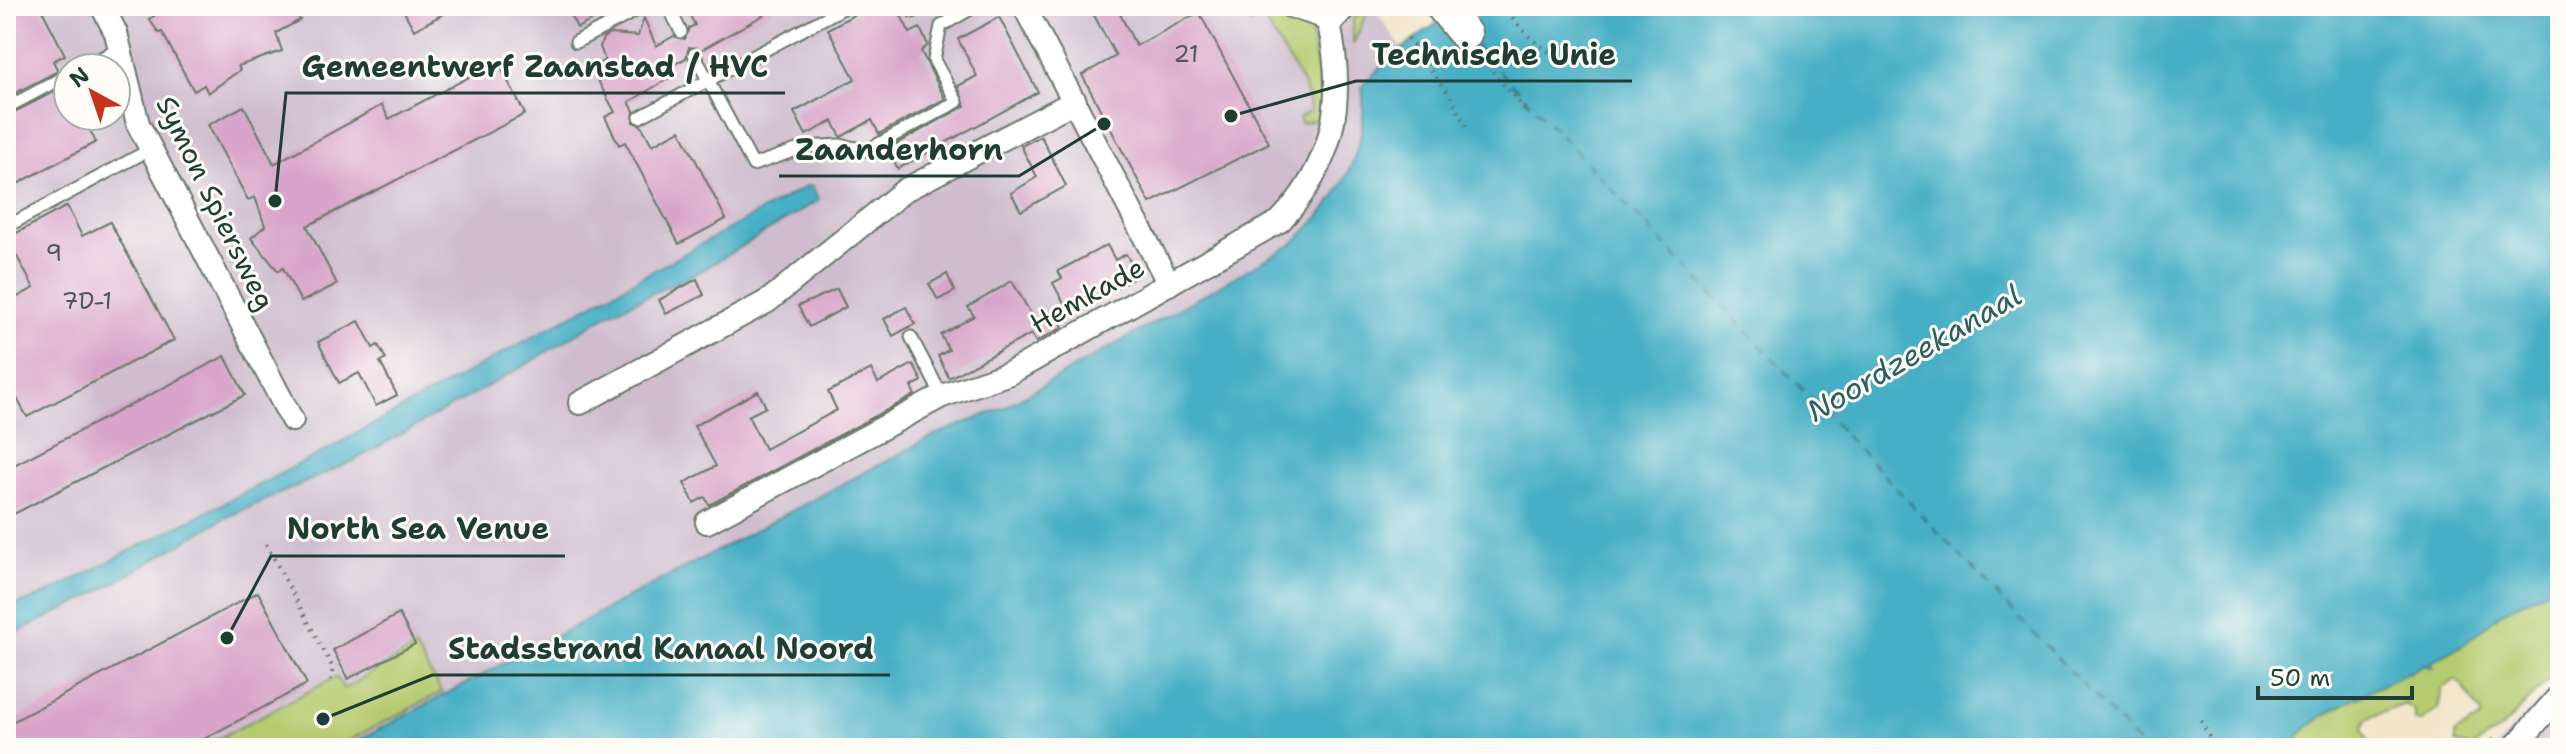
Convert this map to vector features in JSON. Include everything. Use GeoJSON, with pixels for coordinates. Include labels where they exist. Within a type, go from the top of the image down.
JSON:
{"type":"FeatureCollection","features":[{"type":"Feature","properties":{"kind":"main road"},"geometry":{"type":"LineString","coordinates":[[1442,6],[1467,39]]}},
{"type":"Feature","properties":{"kind":"street","name":"Symon Spiersweg"},"geometry":{"type":"LineString","coordinates":[[102,6],[116,33],[138,124],[292,420]]}},
{"type":"Feature","properties":{"kind":"street"},"geometry":{"type":"LineString","coordinates":[[1024,6],[1169,284]]}},
{"type":"Feature","properties":{"kind":"street"},"geometry":{"type":"LineString","coordinates":[[1290,6],[1321,16],[1329,24],[1346,6]]}},
{"type":"Feature","properties":{"kind":"street","name":"Hemkade"},"geometry":{"type":"LineString","coordinates":[[707,522],[942,396],[1010,373],[1280,221],[1305,195],[1325,157],[1338,92],[1329,24]]}},
{"type":"Feature","properties":{"kind":"street"},"geometry":{"type":"LineString","coordinates":[[580,403],[768,301],[905,190],[1075,101]]}},
{"type":"Feature","properties":{"kind":"street"},"geometry":{"type":"LineString","coordinates":[[2518,746],[2560,695]]}},
{"type":"Feature","properties":{"kind":"lane"},"geometry":{"type":"LineString","coordinates":[[576,42],[645,6]]}},
{"type":"Feature","properties":{"kind":"lane"},"geometry":{"type":"LineString","coordinates":[[668,6],[681,32]]}},
{"type":"Feature","properties":{"kind":"lane"},"geometry":{"type":"LineString","coordinates":[[640,117],[847,6]]}},
{"type":"Feature","properties":{"kind":"lane"},"geometry":{"type":"LineString","coordinates":[[910,6],[913,12],[923,6]]}},
{"type":"Feature","properties":{"kind":"lane"},"geometry":{"type":"LineString","coordinates":[[694,54],[753,165],[805,147],[839,145],[867,150],[957,102],[934,60],[941,26],[976,6]]}},
{"type":"Feature","properties":{"kind":"lane"},"geometry":{"type":"LineString","coordinates":[[112,52],[118,49]]}},
{"type":"Feature","properties":{"kind":"lane"},"geometry":{"type":"LineString","coordinates":[[6,108],[52,84]]}},
{"type":"Feature","properties":{"kind":"lane"},"geometry":{"type":"LineString","coordinates":[[6,227],[151,149]]}},
{"type":"Feature","properties":{"kind":"lane"},"geometry":{"type":"LineString","coordinates":[[911,337],[942,396]]}},
{"type":"Feature","properties":{"kind":"path"},"geometry":{"type":"LineString","coordinates":[[1502,6],[1527,35],[1557,58]]}},
{"type":"Feature","properties":{"kind":"path"},"geometry":{"type":"LineString","coordinates":[[1408,38],[1452,99],[1468,130]]}},
{"type":"Feature","properties":{"kind":"path"},"geometry":{"type":"LineString","coordinates":[[1467,39],[1528,113]]}},
{"type":"Feature","properties":{"kind":"path"},"geometry":{"type":"LineString","coordinates":[[266,544],[333,668],[331,680]]}},
{"type":"Feature","properties":{"kind":"path"},"geometry":{"type":"LineString","coordinates":[[2201,721],[2215,748]]}},
{"type":"Feature","properties":{"kind":"shaded area"},"geometry":{"type":"Polygon","coordinates":[[[6,6],[1372,6],[1432,91],[1424,225],[428,748],[6,748],[6,6]]]}},
{"type":"Feature","properties":{"kind":"shaded area"},"geometry":{"type":"Polygon","coordinates":[[[2560,680],[2560,748],[2496,748],[2519,721],[2560,680]]]}},
{"type":"Feature","properties":{"kind":"green space"},"geometry":{"type":"Polygon","coordinates":[[[1254,7],[1300,21],[1311,30],[1321,98],[1318,120],[1301,123],[1299,118],[1311,110],[1303,84],[1263,18],[1250,24],[1247,18],[1254,7]]]}},
{"type":"Feature","properties":{"kind":"green space"},"geometry":{"type":"Polygon","coordinates":[[[1365,8],[1368,11],[1353,45],[1353,20],[1365,8]]]}},
{"type":"Feature","properties":{"kind":"green space"},"geometry":{"type":"Polygon","coordinates":[[[2560,583],[2560,668],[2501,729],[2471,748],[2455,743],[2455,733],[2480,719],[2481,714],[2462,685],[2455,680],[2442,689],[2438,709],[2422,721],[2415,721],[2415,711],[2405,704],[2368,718],[2363,728],[2371,748],[2292,748],[2299,736],[2330,712],[2427,664],[2430,668],[2431,662],[2463,645],[2504,611],[2560,583]]]}},
{"type":"Feature","properties":{"kind":"green space"},"geometry":{"type":"Polygon","coordinates":[[[415,648],[442,692],[334,748],[200,748],[336,677],[344,689],[415,648]]]}},
{"type":"Feature","properties":{"kind":"water","name":"Noordzeekanaal"},"geometry":{"type":"Polygon","coordinates":[[[1460,6],[2560,6],[2560,583],[2504,611],[2463,645],[2431,662],[2433,667],[2430,669],[2427,664],[2330,712],[2299,736],[2292,748],[344,748],[935,435],[1003,408],[1291,245],[1323,212],[1348,174],[1361,132],[1362,85],[1399,51],[1460,6]]]}},
{"type":"Feature","properties":{"kind":"water"},"geometry":{"type":"Polygon","coordinates":[[[812,186],[819,200],[699,272],[612,312],[526,365],[351,462],[225,518],[95,594],[6,638],[6,608],[42,596],[323,452],[812,186]]]}},
{"type":"Feature","properties":{"kind":"building"},"geometry":{"type":"Polygon","coordinates":[[[6,6],[40,6],[63,52],[52,52],[52,74],[6,98],[6,6]]]}},
{"type":"Feature","properties":{"kind":"building"},"geometry":{"type":"Polygon","coordinates":[[[149,6],[293,6],[300,20],[276,33],[282,51],[238,66],[240,70],[208,93],[204,85],[194,91],[162,32],[159,33],[149,19],[154,16],[149,6]]]}},
{"type":"Feature","properties":{"kind":"building"},"geometry":{"type":"Polygon","coordinates":[[[401,6],[458,6],[414,30],[401,6]]]}},
{"type":"Feature","properties":{"kind":"building"},"geometry":{"type":"Polygon","coordinates":[[[566,6],[619,6],[577,28],[566,6]]]}},
{"type":"Feature","properties":{"kind":"building"},"geometry":{"type":"Polygon","coordinates":[[[685,6],[780,6],[701,50],[689,47],[686,58],[671,66],[676,74],[629,102],[634,111],[633,122],[641,125],[652,145],[680,130],[726,219],[679,244],[625,142],[619,145],[605,117],[615,112],[591,68],[605,60],[600,47],[603,38],[610,34],[638,36],[644,18],[656,46],[674,36],[685,39],[689,28],[695,25],[685,6]]]}},
{"type":"Feature","properties":{"kind":"building"},"geometry":{"type":"Polygon","coordinates":[[[870,6],[896,6],[910,33],[920,28],[928,45],[921,51],[945,99],[879,134],[872,120],[841,137],[833,121],[806,135],[794,112],[855,79],[828,29],[870,6]]]}},
{"type":"Feature","properties":{"kind":"building"},"geometry":{"type":"Polygon","coordinates":[[[1089,6],[1116,6],[1136,46],[1199,12],[1269,143],[1150,203],[1082,75],[1116,56],[1089,6]]]}},
{"type":"Feature","properties":{"kind":"building"},"geometry":{"type":"Polygon","coordinates":[[[999,17],[1038,92],[898,169],[887,149],[965,106],[958,86],[977,76],[958,39],[999,17]]]}},
{"type":"Feature","properties":{"kind":"building"},"geometry":{"type":"Polygon","coordinates":[[[498,62],[525,114],[307,226],[337,284],[301,302],[283,268],[278,271],[251,238],[265,226],[255,197],[248,200],[208,125],[244,106],[274,164],[382,105],[389,119],[498,62]]]}},
{"type":"Feature","properties":{"kind":"building"},"geometry":{"type":"Polygon","coordinates":[[[52,93],[52,132],[91,132],[96,142],[6,190],[6,116],[52,93]]]}},
{"type":"Feature","properties":{"kind":"building"},"geometry":{"type":"Polygon","coordinates":[[[1041,136],[1066,186],[1021,211],[1011,193],[1037,177],[1021,146],[1041,136]]]}},
{"type":"Feature","properties":{"kind":"building"},"geometry":{"type":"Polygon","coordinates":[[[67,206],[82,236],[110,222],[174,340],[27,417],[6,378],[6,303],[34,288],[7,238],[67,206]]]}},
{"type":"Feature","properties":{"kind":"building"},"geometry":{"type":"Polygon","coordinates":[[[1107,245],[1115,260],[1126,254],[1138,276],[1069,313],[1053,283],[1062,278],[1058,271],[1107,245]]]}},
{"type":"Feature","properties":{"kind":"building"},"geometry":{"type":"Polygon","coordinates":[[[947,274],[955,291],[938,300],[929,284],[947,274]]]}},
{"type":"Feature","properties":{"kind":"building"},"geometry":{"type":"Polygon","coordinates":[[[697,279],[704,295],[666,314],[659,300],[697,279]]]}},
{"type":"Feature","properties":{"kind":"building"},"geometry":{"type":"Polygon","coordinates":[[[1012,281],[1035,321],[1055,311],[1063,327],[1036,342],[1031,334],[949,378],[938,356],[949,350],[941,335],[974,316],[968,307],[1012,281]]]}},
{"type":"Feature","properties":{"kind":"building"},"geometry":{"type":"Polygon","coordinates":[[[837,289],[846,307],[809,327],[798,306],[837,289]]]}},
{"type":"Feature","properties":{"kind":"building"},"geometry":{"type":"Polygon","coordinates":[[[906,307],[915,324],[893,336],[884,319],[906,307]]]}},
{"type":"Feature","properties":{"kind":"building"},"geometry":{"type":"Polygon","coordinates":[[[359,321],[373,348],[378,345],[386,359],[380,362],[397,395],[376,406],[359,373],[339,383],[318,342],[359,321]]]}},
{"type":"Feature","properties":{"kind":"building"},"geometry":{"type":"Polygon","coordinates":[[[225,356],[245,395],[6,518],[6,469],[225,356]]]}},
{"type":"Feature","properties":{"kind":"building"},"geometry":{"type":"Polygon","coordinates":[[[913,364],[922,381],[911,387],[915,395],[709,505],[705,497],[694,503],[684,483],[716,466],[694,426],[758,391],[766,407],[748,416],[765,449],[837,410],[828,392],[871,369],[878,383],[913,364]]]}},
{"type":"Feature","properties":{"kind":"building"},"geometry":{"type":"Polygon","coordinates":[[[258,592],[307,684],[187,748],[6,748],[6,725],[258,592]]]}},
{"type":"Feature","properties":{"kind":"building"},"geometry":{"type":"Polygon","coordinates":[[[399,614],[415,644],[348,679],[333,650],[399,614]]]}},
{"type":"Feature","properties":{"kind":"ferry route"},"geometry":{"type":"LineString","coordinates":[[1474,44],[2143,748]]}},
{"type":"Feature","properties":{"kind":"place","name":"Technische Unie"},"geometry":{"type":"Point","coordinates":[1231,116]}},
{"type":"Feature","properties":{"kind":"place","name":"Zaanderhorn"},"geometry":{"type":"Point","coordinates":[1104,124]}},
{"type":"Feature","properties":{"kind":"place","name":"Gemeentwerf Zaanstad / HVC"},"geometry":{"type":"Point","coordinates":[275,201]}},
{"type":"Feature","properties":{"kind":"place","name":"North Sea Venue"},"geometry":{"type":"Point","coordinates":[227,638]}},
{"type":"Feature","properties":{"kind":"place","name":"Stadsstrand Kanaal Noord"},"geometry":{"type":"Point","coordinates":[323,719]}}]}
